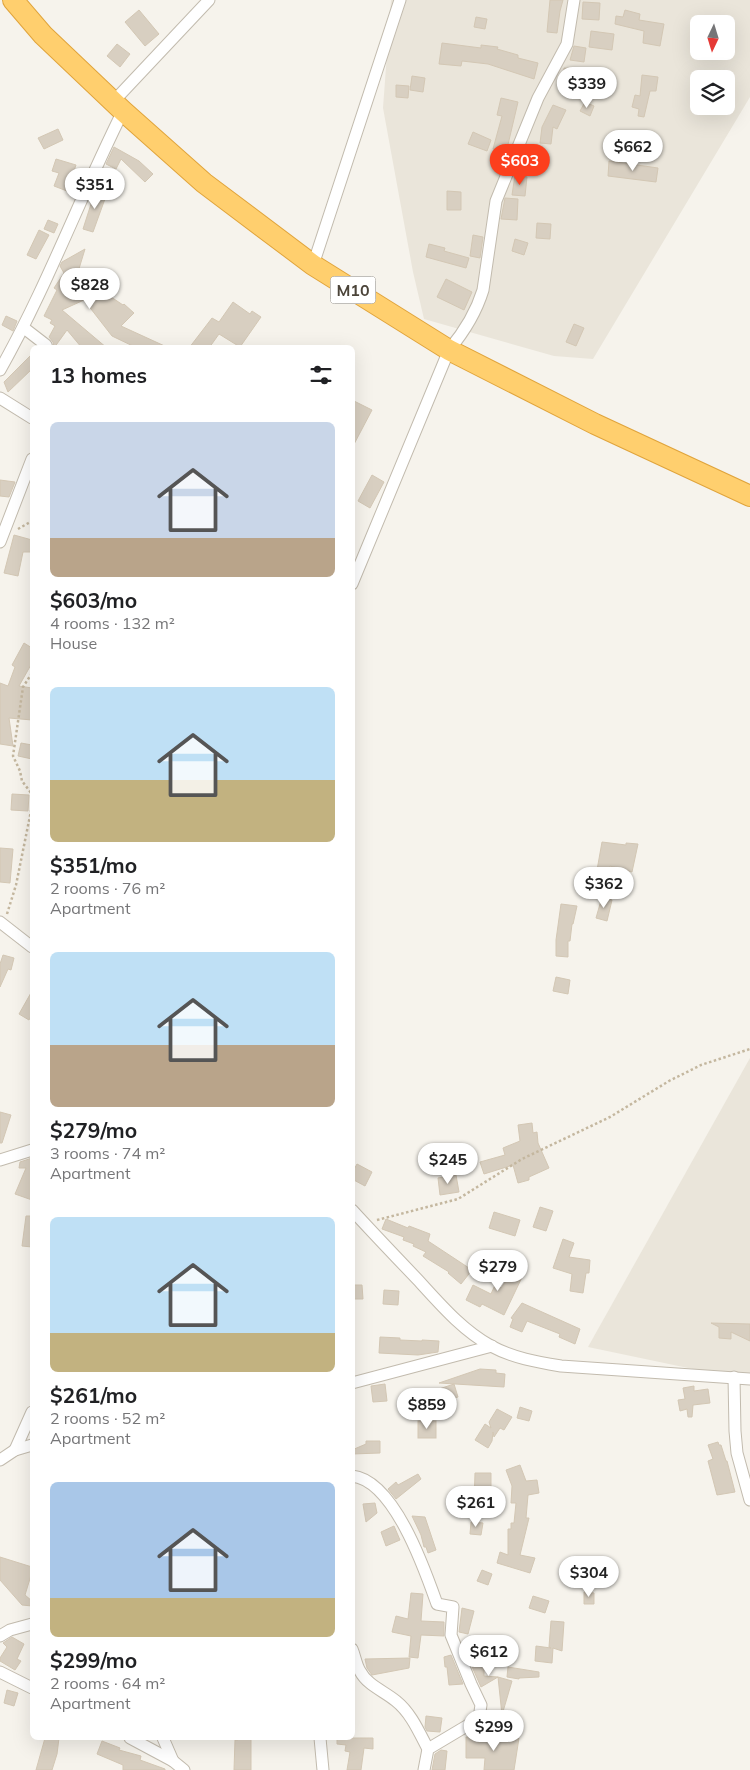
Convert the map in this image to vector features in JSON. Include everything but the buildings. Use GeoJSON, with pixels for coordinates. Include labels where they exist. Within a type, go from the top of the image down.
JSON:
{"type":"FeatureCollection","features":[{"type":"Feature","properties":{"kind":"highway","name":"M10"},"geometry":{"type":"LineString","coordinates":[[13,0],[44,35],[118,106],[204,183],[313,265],[449,350],[595,424],[750,496]]}},
{"type":"Feature","properties":{"kind":"street"},"geometry":{"type":"LineString","coordinates":[[0,370],[24,328],[98,162],[118,106],[209,0]]}},
{"type":"Feature","properties":{"kind":"street"},"geometry":{"type":"LineString","coordinates":[[313,265],[400,0]]}},
{"type":"Feature","properties":{"kind":"street"},"geometry":{"type":"LineString","coordinates":[[355,577],[449,350],[463,332],[481,298],[496,201],[538,98],[567,44],[574,0]]}},
{"type":"Feature","properties":{"kind":"street"},"geometry":{"type":"LineString","coordinates":[[24,328],[46,345]]}},
{"type":"Feature","properties":{"kind":"street"},"geometry":{"type":"LineString","coordinates":[[0,398],[30,417]]}},
{"type":"Feature","properties":{"kind":"street"},"geometry":{"type":"LineString","coordinates":[[0,542],[30,464]]}},
{"type":"Feature","properties":{"kind":"street"},"geometry":{"type":"LineString","coordinates":[[1,923],[30,945]]}},
{"type":"Feature","properties":{"kind":"street"},"geometry":{"type":"LineString","coordinates":[[0,1160],[30,1151]]}},
{"type":"Feature","properties":{"kind":"street"},"geometry":{"type":"LineString","coordinates":[[355,1213],[443,1308],[468,1331],[492,1346],[527,1360],[561,1366],[750,1379]]}},
{"type":"Feature","properties":{"kind":"street"},"geometry":{"type":"LineString","coordinates":[[355,1382],[492,1346]]}},
{"type":"Feature","properties":{"kind":"street"},"geometry":{"type":"LineString","coordinates":[[734,1377],[734,1431],[737,1453],[750,1500]]}},
{"type":"Feature","properties":{"kind":"street"},"geometry":{"type":"LineString","coordinates":[[15,1450],[30,1416]]}},
{"type":"Feature","properties":{"kind":"street"},"geometry":{"type":"LineString","coordinates":[[0,1460],[15,1450],[30,1446]]}},
{"type":"Feature","properties":{"kind":"street"},"geometry":{"type":"LineString","coordinates":[[355,1477],[365,1480],[384,1495],[409,1534],[422,1560],[437,1604],[452,1607],[451,1635],[471,1684],[480,1699],[481,1711],[479,1718],[475,1722],[428,1749]]}},
{"type":"Feature","properties":{"kind":"street"},"geometry":{"type":"LineString","coordinates":[[0,1636],[10,1630],[30,1625]]}},
{"type":"Feature","properties":{"kind":"street"},"geometry":{"type":"LineString","coordinates":[[355,1658],[360,1673],[373,1686],[396,1701],[414,1722],[428,1749],[424,1770]]}},
{"type":"Feature","properties":{"kind":"street"},"geometry":{"type":"LineString","coordinates":[[0,1672],[30,1687]]}},
{"type":"Feature","properties":{"kind":"street"},"geometry":{"type":"LineString","coordinates":[[134,1740],[173,1761],[184,1770]]}},
{"type":"Feature","properties":{"kind":"street"},"geometry":{"type":"LineString","coordinates":[[165,1740],[173,1761]]}},
{"type":"Feature","properties":{"kind":"street"},"geometry":{"type":"LineString","coordinates":[[320,1740],[323,1770]]}},
{"type":"Feature","properties":{"kind":"path"},"geometry":{"type":"LineString","coordinates":[[30,676],[23,687],[13,756],[20,771],[22,781],[30,791]]}},
{"type":"Feature","properties":{"kind":"path"},"geometry":{"type":"LineString","coordinates":[[1,923],[16,885],[30,816]]}},
{"type":"Feature","properties":{"kind":"path"},"geometry":{"type":"LineString","coordinates":[[365,1224],[458,1198],[522,1159],[610,1117],[669,1081],[701,1065],[750,1049]]}},
{"type":"Feature","properties":{"kind":"shaded area"},"geometry":{"type":"Polygon","coordinates":[[[391,0],[750,0],[750,97],[593,359],[554,356],[424,319],[413,272],[383,108],[391,0]]]}},
{"type":"Feature","properties":{"kind":"shaded area"},"geometry":{"type":"Polygon","coordinates":[[[750,1058],[750,1381],[588,1347],[750,1058]]]}}]}
